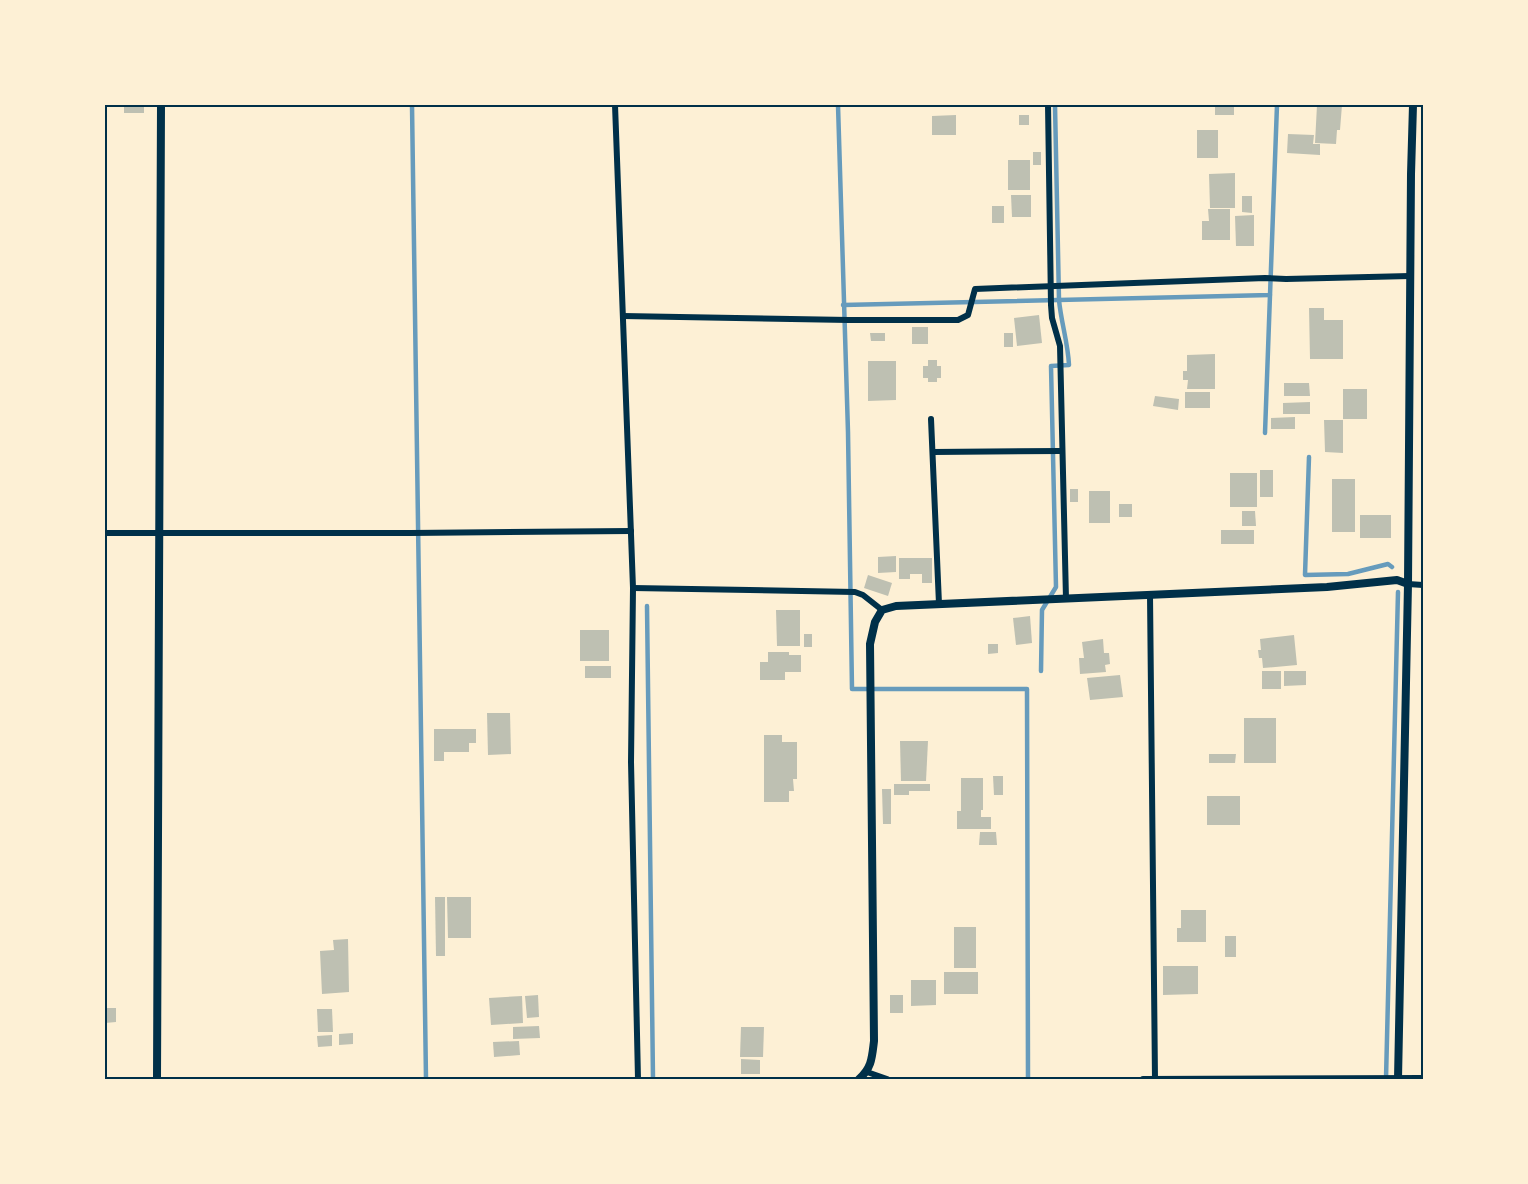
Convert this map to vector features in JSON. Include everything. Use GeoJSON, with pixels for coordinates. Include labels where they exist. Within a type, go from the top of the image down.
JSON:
{"type":"FeatureCollection","features":[{"type":"Feature","properties":{"kind":"street"},"geometry":{"type":"LineString","coordinates":[[157,1079],[161,105]]}},
{"type":"Feature","properties":{"kind":"street"},"geometry":{"type":"LineString","coordinates":[[615,105],[633,588],[631,762],[638,1079]]}},
{"type":"Feature","properties":{"kind":"street"},"geometry":{"type":"LineString","coordinates":[[1048,105],[1051,301],[1052,318],[1060,346],[1059,451],[1066,598]]}},
{"type":"Feature","properties":{"kind":"street"},"geometry":{"type":"LineString","coordinates":[[1396,1078],[1408,584],[1413,105]]}},
{"type":"Feature","properties":{"kind":"street"},"geometry":{"type":"LineString","coordinates":[[623,315],[837,320],[958,320],[968,315],[975,289],[1265,278],[1410,276]]}},
{"type":"Feature","properties":{"kind":"street"},"geometry":{"type":"LineString","coordinates":[[931,419],[939,604]]}},
{"type":"Feature","properties":{"kind":"street"},"geometry":{"type":"LineString","coordinates":[[933,452],[1059,451]]}},
{"type":"Feature","properties":{"kind":"street"},"geometry":{"type":"LineString","coordinates":[[105,533],[631,531]]}},
{"type":"Feature","properties":{"kind":"street"},"geometry":{"type":"LineString","coordinates":[[868,1076],[874,1041],[870,644],[875,622],[882,610],[896,606],[1327,587],[1397,580],[1408,584],[1423,585]]}},
{"type":"Feature","properties":{"kind":"street"},"geometry":{"type":"LineString","coordinates":[[633,588],[845,591],[863,595],[882,610]]}},
{"type":"Feature","properties":{"kind":"street"},"geometry":{"type":"LineString","coordinates":[[1149,595],[1155,1079]]}},
{"type":"Feature","properties":{"kind":"street"},"geometry":{"type":"LineString","coordinates":[[859,1079],[868,1076],[887,1079]]}},
{"type":"Feature","properties":{"kind":"street"},"geometry":{"type":"LineString","coordinates":[[1143,1079],[1423,1078]]}},
{"type":"Feature","properties":{"kind":"building"},"geometry":{"type":"Polygon","coordinates":[[[124,105],[144,105],[144,113],[124,113],[124,105]]]}},
{"type":"Feature","properties":{"kind":"building"},"geometry":{"type":"Polygon","coordinates":[[[1215,105],[1234,105],[1234,115],[1215,115],[1215,105]]]}},
{"type":"Feature","properties":{"kind":"building"},"geometry":{"type":"Polygon","coordinates":[[[1317,105],[1342,105],[1340,130],[1337,130],[1336,144],[1315,143],[1317,105]]]}},
{"type":"Feature","properties":{"kind":"building"},"geometry":{"type":"Polygon","coordinates":[[[956,115],[956,135],[932,135],[932,116],[956,115]]]}},
{"type":"Feature","properties":{"kind":"building"},"geometry":{"type":"Polygon","coordinates":[[[1019,115],[1029,115],[1029,125],[1019,125],[1019,115]]]}},
{"type":"Feature","properties":{"kind":"building"},"geometry":{"type":"Polygon","coordinates":[[[1197,130],[1218,130],[1218,158],[1197,158],[1197,130]]]}},
{"type":"Feature","properties":{"kind":"building"},"geometry":{"type":"Polygon","coordinates":[[[1288,134],[1314,135],[1313,144],[1320,144],[1320,155],[1287,153],[1288,134]]]}},
{"type":"Feature","properties":{"kind":"building"},"geometry":{"type":"Polygon","coordinates":[[[1033,152],[1041,152],[1041,165],[1033,165],[1033,152]]]}},
{"type":"Feature","properties":{"kind":"building"},"geometry":{"type":"Polygon","coordinates":[[[1008,160],[1030,160],[1030,190],[1008,190],[1008,160]]]}},
{"type":"Feature","properties":{"kind":"building"},"geometry":{"type":"Polygon","coordinates":[[[1235,173],[1235,208],[1210,208],[1209,174],[1235,173]]]}},
{"type":"Feature","properties":{"kind":"building"},"geometry":{"type":"Polygon","coordinates":[[[1011,195],[1031,195],[1031,217],[1012,217],[1011,195]]]}},
{"type":"Feature","properties":{"kind":"building"},"geometry":{"type":"Polygon","coordinates":[[[1242,196],[1252,196],[1252,213],[1242,212],[1242,196]]]}},
{"type":"Feature","properties":{"kind":"building"},"geometry":{"type":"Polygon","coordinates":[[[992,206],[1004,206],[1004,223],[992,223],[992,206]]]}},
{"type":"Feature","properties":{"kind":"building"},"geometry":{"type":"Polygon","coordinates":[[[1208,209],[1230,209],[1230,240],[1202,240],[1202,221],[1209,221],[1208,209]]]}},
{"type":"Feature","properties":{"kind":"building"},"geometry":{"type":"Polygon","coordinates":[[[1254,215],[1254,246],[1236,246],[1235,216],[1254,215]]]}},
{"type":"Feature","properties":{"kind":"building"},"geometry":{"type":"Polygon","coordinates":[[[1309,308],[1324,308],[1324,320],[1343,320],[1343,359],[1310,359],[1309,308]]]}},
{"type":"Feature","properties":{"kind":"building"},"geometry":{"type":"Polygon","coordinates":[[[1039,315],[1042,343],[1017,346],[1014,318],[1039,315]]]}},
{"type":"Feature","properties":{"kind":"building"},"geometry":{"type":"Polygon","coordinates":[[[912,327],[928,327],[928,344],[912,344],[912,327]]]}},
{"type":"Feature","properties":{"kind":"building"},"geometry":{"type":"Polygon","coordinates":[[[870,333],[885,333],[885,341],[871,341],[870,333]]]}},
{"type":"Feature","properties":{"kind":"building"},"geometry":{"type":"Polygon","coordinates":[[[1004,333],[1013,333],[1013,347],[1004,347],[1004,333]]]}},
{"type":"Feature","properties":{"kind":"building"},"geometry":{"type":"Polygon","coordinates":[[[1215,354],[1215,389],[1187,389],[1188,380],[1183,380],[1183,371],[1187,371],[1187,355],[1215,354]]]}},
{"type":"Feature","properties":{"kind":"building"},"geometry":{"type":"Polygon","coordinates":[[[928,360],[937,360],[937,366],[941,366],[941,378],[937,378],[937,382],[928,382],[928,378],[923,378],[923,366],[928,366],[928,360]]]}},
{"type":"Feature","properties":{"kind":"building"},"geometry":{"type":"Polygon","coordinates":[[[868,361],[896,361],[896,400],[868,401],[868,361]]]}},
{"type":"Feature","properties":{"kind":"building"},"geometry":{"type":"Polygon","coordinates":[[[1284,383],[1309,383],[1310,396],[1284,396],[1284,383]]]}},
{"type":"Feature","properties":{"kind":"building"},"geometry":{"type":"Polygon","coordinates":[[[1343,389],[1367,389],[1367,419],[1343,419],[1343,389]]]}},
{"type":"Feature","properties":{"kind":"building"},"geometry":{"type":"Polygon","coordinates":[[[1185,392],[1210,392],[1210,408],[1185,408],[1185,392]]]}},
{"type":"Feature","properties":{"kind":"building"},"geometry":{"type":"Polygon","coordinates":[[[1155,396],[1179,399],[1178,410],[1153,406],[1155,396]]]}},
{"type":"Feature","properties":{"kind":"building"},"geometry":{"type":"Polygon","coordinates":[[[1310,402],[1310,414],[1283,414],[1283,403],[1310,402]]]}},
{"type":"Feature","properties":{"kind":"building"},"geometry":{"type":"Polygon","coordinates":[[[1295,417],[1295,429],[1271,429],[1271,418],[1295,417]]]}},
{"type":"Feature","properties":{"kind":"building"},"geometry":{"type":"Polygon","coordinates":[[[1324,420],[1343,420],[1343,453],[1325,452],[1324,420]]]}},
{"type":"Feature","properties":{"kind":"building"},"geometry":{"type":"Polygon","coordinates":[[[1260,470],[1273,470],[1273,497],[1260,497],[1260,470]]]}},
{"type":"Feature","properties":{"kind":"building"},"geometry":{"type":"Polygon","coordinates":[[[1230,473],[1257,473],[1257,507],[1230,507],[1230,473]]]}},
{"type":"Feature","properties":{"kind":"building"},"geometry":{"type":"Polygon","coordinates":[[[1332,479],[1355,479],[1355,532],[1332,532],[1332,479]]]}},
{"type":"Feature","properties":{"kind":"building"},"geometry":{"type":"Polygon","coordinates":[[[1070,489],[1078,489],[1078,502],[1070,502],[1070,489]]]}},
{"type":"Feature","properties":{"kind":"building"},"geometry":{"type":"Polygon","coordinates":[[[1089,491],[1110,491],[1110,523],[1089,523],[1089,491]]]}},
{"type":"Feature","properties":{"kind":"building"},"geometry":{"type":"Polygon","coordinates":[[[1119,504],[1132,504],[1132,517],[1119,517],[1119,504]]]}},
{"type":"Feature","properties":{"kind":"building"},"geometry":{"type":"Polygon","coordinates":[[[1242,511],[1255,511],[1256,526],[1242,526],[1242,511]]]}},
{"type":"Feature","properties":{"kind":"building"},"geometry":{"type":"Polygon","coordinates":[[[1360,515],[1391,515],[1391,538],[1360,538],[1360,515]]]}},
{"type":"Feature","properties":{"kind":"building"},"geometry":{"type":"Polygon","coordinates":[[[1221,530],[1254,530],[1254,544],[1221,544],[1221,530]]]}},
{"type":"Feature","properties":{"kind":"building"},"geometry":{"type":"Polygon","coordinates":[[[896,556],[896,572],[878,573],[878,557],[896,556]]]}},
{"type":"Feature","properties":{"kind":"building"},"geometry":{"type":"Polygon","coordinates":[[[899,558],[932,558],[932,583],[922,583],[922,574],[910,574],[910,579],[899,579],[899,558]]]}},
{"type":"Feature","properties":{"kind":"building"},"geometry":{"type":"Polygon","coordinates":[[[868,575],[892,583],[888,596],[864,588],[868,575]]]}},
{"type":"Feature","properties":{"kind":"building"},"geometry":{"type":"Polygon","coordinates":[[[776,610],[800,610],[800,646],[777,646],[776,610]]]}},
{"type":"Feature","properties":{"kind":"building"},"geometry":{"type":"Polygon","coordinates":[[[1030,616],[1032,643],[1016,645],[1013,618],[1030,616]]]}},
{"type":"Feature","properties":{"kind":"building"},"geometry":{"type":"Polygon","coordinates":[[[580,630],[609,630],[609,661],[580,661],[580,630]]]}},
{"type":"Feature","properties":{"kind":"building"},"geometry":{"type":"Polygon","coordinates":[[[804,634],[812,634],[812,647],[804,647],[804,634]]]}},
{"type":"Feature","properties":{"kind":"building"},"geometry":{"type":"Polygon","coordinates":[[[1294,635],[1297,665],[1263,668],[1258,650],[1261,650],[1260,639],[1294,635]]]}},
{"type":"Feature","properties":{"kind":"building"},"geometry":{"type":"Polygon","coordinates":[[[1103,639],[1104,653],[1109,653],[1110,664],[1105,665],[1106,672],[1080,674],[1079,658],[1084,658],[1082,642],[1103,639]]]}},
{"type":"Feature","properties":{"kind":"building"},"geometry":{"type":"Polygon","coordinates":[[[988,644],[998,644],[998,653],[988,654],[988,644]]]}},
{"type":"Feature","properties":{"kind":"building"},"geometry":{"type":"Polygon","coordinates":[[[768,652],[789,652],[789,655],[801,655],[801,672],[785,672],[785,680],[760,680],[760,662],[768,662],[768,652]]]}},
{"type":"Feature","properties":{"kind":"building"},"geometry":{"type":"Polygon","coordinates":[[[585,666],[611,666],[611,678],[585,678],[585,666]]]}},
{"type":"Feature","properties":{"kind":"building"},"geometry":{"type":"Polygon","coordinates":[[[1262,671],[1281,671],[1281,689],[1262,689],[1262,671]]]}},
{"type":"Feature","properties":{"kind":"building"},"geometry":{"type":"Polygon","coordinates":[[[1284,671],[1306,671],[1306,685],[1284,686],[1284,671]]]}},
{"type":"Feature","properties":{"kind":"building"},"geometry":{"type":"Polygon","coordinates":[[[1120,675],[1123,697],[1090,700],[1087,678],[1120,675]]]}},
{"type":"Feature","properties":{"kind":"building"},"geometry":{"type":"Polygon","coordinates":[[[487,713],[510,713],[511,754],[488,755],[487,713]]]}},
{"type":"Feature","properties":{"kind":"building"},"geometry":{"type":"Polygon","coordinates":[[[1244,718],[1276,718],[1276,763],[1244,763],[1244,718]]]}},
{"type":"Feature","properties":{"kind":"building"},"geometry":{"type":"Polygon","coordinates":[[[434,729],[476,729],[476,743],[469,743],[469,752],[444,752],[444,761],[434,761],[434,729]]]}},
{"type":"Feature","properties":{"kind":"building"},"geometry":{"type":"Polygon","coordinates":[[[764,735],[782,735],[782,742],[797,742],[797,779],[793,779],[794,791],[789,791],[789,802],[764,802],[764,735]]]}},
{"type":"Feature","properties":{"kind":"building"},"geometry":{"type":"Polygon","coordinates":[[[900,741],[928,741],[926,781],[901,781],[900,741]]]}},
{"type":"Feature","properties":{"kind":"building"},"geometry":{"type":"Polygon","coordinates":[[[1209,754],[1236,754],[1235,763],[1209,763],[1209,754]]]}},
{"type":"Feature","properties":{"kind":"building"},"geometry":{"type":"Polygon","coordinates":[[[993,776],[1003,776],[1003,795],[994,795],[993,776]]]}},
{"type":"Feature","properties":{"kind":"building"},"geometry":{"type":"Polygon","coordinates":[[[961,778],[983,778],[981,817],[991,817],[991,829],[957,829],[957,811],[961,811],[961,778]]]}},
{"type":"Feature","properties":{"kind":"building"},"geometry":{"type":"Polygon","coordinates":[[[894,784],[930,784],[930,791],[909,791],[909,795],[894,795],[894,784]]]}},
{"type":"Feature","properties":{"kind":"building"},"geometry":{"type":"Polygon","coordinates":[[[882,789],[891,789],[891,824],[883,824],[882,789]]]}},
{"type":"Feature","properties":{"kind":"building"},"geometry":{"type":"Polygon","coordinates":[[[1207,796],[1240,796],[1240,825],[1207,825],[1207,796]]]}},
{"type":"Feature","properties":{"kind":"building"},"geometry":{"type":"Polygon","coordinates":[[[980,832],[996,832],[997,845],[979,845],[980,832]]]}},
{"type":"Feature","properties":{"kind":"building"},"geometry":{"type":"Polygon","coordinates":[[[435,897],[445,897],[445,956],[436,956],[435,897]]]}},
{"type":"Feature","properties":{"kind":"building"},"geometry":{"type":"Polygon","coordinates":[[[447,897],[471,897],[471,938],[448,938],[447,897]]]}},
{"type":"Feature","properties":{"kind":"building"},"geometry":{"type":"Polygon","coordinates":[[[1181,910],[1206,910],[1206,942],[1177,942],[1177,928],[1181,928],[1181,910]]]}},
{"type":"Feature","properties":{"kind":"building"},"geometry":{"type":"Polygon","coordinates":[[[954,927],[976,927],[976,968],[954,968],[954,927]]]}},
{"type":"Feature","properties":{"kind":"building"},"geometry":{"type":"Polygon","coordinates":[[[1225,936],[1236,936],[1236,957],[1225,957],[1225,936]]]}},
{"type":"Feature","properties":{"kind":"building"},"geometry":{"type":"Polygon","coordinates":[[[348,939],[349,992],[322,994],[320,951],[334,950],[333,940],[348,939]]]}},
{"type":"Feature","properties":{"kind":"building"},"geometry":{"type":"Polygon","coordinates":[[[1163,966],[1198,966],[1198,994],[1163,995],[1163,966]]]}},
{"type":"Feature","properties":{"kind":"building"},"geometry":{"type":"Polygon","coordinates":[[[944,972],[978,972],[978,994],[944,994],[944,972]]]}},
{"type":"Feature","properties":{"kind":"building"},"geometry":{"type":"Polygon","coordinates":[[[911,980],[936,980],[936,1005],[911,1006],[911,980]]]}},
{"type":"Feature","properties":{"kind":"building"},"geometry":{"type":"Polygon","coordinates":[[[538,995],[539,1017],[527,1018],[525,996],[538,995]]]}},
{"type":"Feature","properties":{"kind":"building"},"geometry":{"type":"Polygon","coordinates":[[[890,995],[903,995],[903,1013],[890,1013],[890,995]]]}},
{"type":"Feature","properties":{"kind":"building"},"geometry":{"type":"Polygon","coordinates":[[[522,996],[523,1023],[491,1025],[489,998],[522,996]]]}},
{"type":"Feature","properties":{"kind":"building"},"geometry":{"type":"Polygon","coordinates":[[[105,1008],[116,1008],[116,1022],[105,1023],[105,1008]]]}},
{"type":"Feature","properties":{"kind":"building"},"geometry":{"type":"Polygon","coordinates":[[[317,1009],[332,1009],[333,1032],[318,1032],[317,1009]]]}},
{"type":"Feature","properties":{"kind":"building"},"geometry":{"type":"Polygon","coordinates":[[[539,1026],[540,1038],[513,1039],[513,1027],[539,1026]]]}},
{"type":"Feature","properties":{"kind":"building"},"geometry":{"type":"Polygon","coordinates":[[[741,1027],[764,1027],[763,1057],[740,1057],[741,1027]]]}},
{"type":"Feature","properties":{"kind":"building"},"geometry":{"type":"Polygon","coordinates":[[[353,1033],[353,1044],[339,1045],[339,1034],[353,1033]]]}},
{"type":"Feature","properties":{"kind":"building"},"geometry":{"type":"Polygon","coordinates":[[[332,1035],[332,1046],[318,1047],[317,1036],[332,1035]]]}},
{"type":"Feature","properties":{"kind":"building"},"geometry":{"type":"Polygon","coordinates":[[[519,1041],[520,1055],[494,1057],[493,1042],[519,1041]]]}},
{"type":"Feature","properties":{"kind":"building"},"geometry":{"type":"Polygon","coordinates":[[[741,1059],[760,1060],[760,1074],[741,1074],[741,1059]]]}},
{"type":"Feature","properties":{"kind":"waterway"},"geometry":{"type":"LineString","coordinates":[[412,105],[426,1079]]}},
{"type":"Feature","properties":{"kind":"waterway"},"geometry":{"type":"LineString","coordinates":[[838,105],[848,432],[852,689],[1027,689],[1028,1079]]}},
{"type":"Feature","properties":{"kind":"waterway"},"geometry":{"type":"LineString","coordinates":[[1041,671],[1042,610],[1056,587],[1051,366],[1069,365],[1059,300],[1055,105]]}},
{"type":"Feature","properties":{"kind":"waterway"},"geometry":{"type":"LineString","coordinates":[[843,305],[1270,295],[1277,105]]}},
{"type":"Feature","properties":{"kind":"waterway"},"geometry":{"type":"LineString","coordinates":[[1265,433],[1270,295]]}},
{"type":"Feature","properties":{"kind":"waterway"},"geometry":{"type":"LineString","coordinates":[[1309,457],[1305,575],[1348,574],[1388,564],[1392,567]]}},
{"type":"Feature","properties":{"kind":"waterway"},"geometry":{"type":"LineString","coordinates":[[1386,1079],[1398,592]]}},
{"type":"Feature","properties":{"kind":"waterway"},"geometry":{"type":"LineString","coordinates":[[647,606],[653,1079]]}}]}
